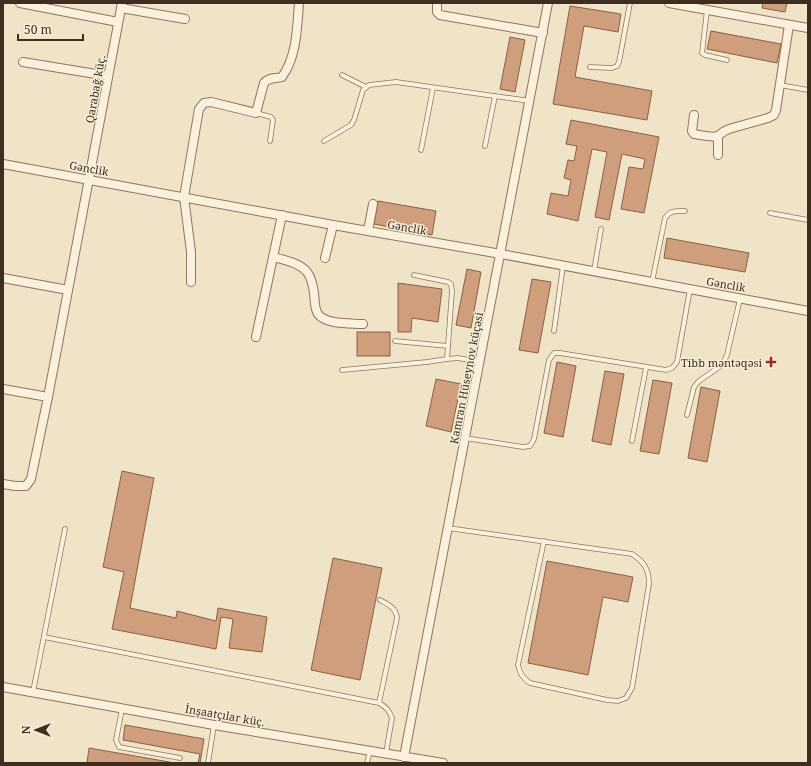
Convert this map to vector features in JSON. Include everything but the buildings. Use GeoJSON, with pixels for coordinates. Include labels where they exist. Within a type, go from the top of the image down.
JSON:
{"type":"FeatureCollection","features":[{"type":"Feature","properties":{"kind":"street"},"geometry":{"type":"LineString","coordinates":[[20,3],[118,22]]}},
{"type":"Feature","properties":{"kind":"street"},"geometry":{"type":"LineString","coordinates":[[192,282],[192,252],[184,197],[199,109],[204,103],[211,102],[256,113],[266,80],[270,78],[282,77],[288,66],[295,44],[299,3]]}},
{"type":"Feature","properties":{"kind":"street"},"geometry":{"type":"LineString","coordinates":[[437,3],[437,12],[440,15],[543,32]]}},
{"type":"Feature","properties":{"kind":"street","name":"Kamran Hüseynov küçəsi"},"geometry":{"type":"LineString","coordinates":[[404,757],[481,362],[548,3]]}},
{"type":"Feature","properties":{"kind":"street"},"geometry":{"type":"LineString","coordinates":[[669,3],[808,28]]}},
{"type":"Feature","properties":{"kind":"street"},"geometry":{"type":"LineString","coordinates":[[121,6],[185,19]]}},
{"type":"Feature","properties":{"kind":"street","name":"Qarabağ küç."},"geometry":{"type":"LineString","coordinates":[[3,484],[26,486],[31,479],[48,397],[121,6]]}},
{"type":"Feature","properties":{"kind":"street"},"geometry":{"type":"LineString","coordinates":[[718,155],[718,136],[723,131],[774,115],[789,25]]}},
{"type":"Feature","properties":{"kind":"street"},"geometry":{"type":"LineString","coordinates":[[23,62],[108,76]]}},
{"type":"Feature","properties":{"kind":"street"},"geometry":{"type":"LineString","coordinates":[[694,114],[692,131],[694,134],[718,136]]}},
{"type":"Feature","properties":{"kind":"street","name":"Gənclik"},"geometry":{"type":"LineString","coordinates":[[3,164],[808,311]]}},
{"type":"Feature","properties":{"kind":"street"},"geometry":{"type":"LineString","coordinates":[[368,231],[373,204]]}},
{"type":"Feature","properties":{"kind":"street"},"geometry":{"type":"LineString","coordinates":[[256,337],[282,215]]}},
{"type":"Feature","properties":{"kind":"street"},"geometry":{"type":"LineString","coordinates":[[326,258],[332,225]]}},
{"type":"Feature","properties":{"kind":"street"},"geometry":{"type":"LineString","coordinates":[[273,257],[298,265],[307,272],[314,290],[315,307],[318,314],[322,318],[328,321],[341,323],[363,324]]}},
{"type":"Feature","properties":{"kind":"street"},"geometry":{"type":"LineString","coordinates":[[3,278],[68,290]]}},
{"type":"Feature","properties":{"kind":"street"},"geometry":{"type":"LineString","coordinates":[[3,389],[48,397]]}},
{"type":"Feature","properties":{"kind":"street","name":"İnşaatçılar küç."},"geometry":{"type":"LineString","coordinates":[[3,687],[214,725],[443,763]]}},
{"type":"Feature","properties":{"kind":"lane"},"geometry":{"type":"LineString","coordinates":[[590,67],[612,68],[617,66],[630,3]]}},
{"type":"Feature","properties":{"kind":"lane"},"geometry":{"type":"LineString","coordinates":[[707,10],[702,53],[727,60]]}},
{"type":"Feature","properties":{"kind":"lane"},"geometry":{"type":"LineString","coordinates":[[342,75],[366,87]]}},
{"type":"Feature","properties":{"kind":"lane"},"geometry":{"type":"LineString","coordinates":[[324,141],[351,125],[366,87],[369,85],[396,82],[530,101]]}},
{"type":"Feature","properties":{"kind":"lane"},"geometry":{"type":"LineString","coordinates":[[780,85],[808,90]]}},
{"type":"Feature","properties":{"kind":"lane"},"geometry":{"type":"LineString","coordinates":[[421,150],[433,88]]}},
{"type":"Feature","properties":{"kind":"lane"},"geometry":{"type":"LineString","coordinates":[[485,146],[495,96]]}},
{"type":"Feature","properties":{"kind":"lane"},"geometry":{"type":"LineString","coordinates":[[256,113],[271,117],[273,120],[270,141]]}},
{"type":"Feature","properties":{"kind":"lane"},"geometry":{"type":"LineString","coordinates":[[652,282],[664,218],[672,211],[685,211]]}},
{"type":"Feature","properties":{"kind":"lane"},"geometry":{"type":"LineString","coordinates":[[770,213],[808,220]]}},
{"type":"Feature","properties":{"kind":"lane"},"geometry":{"type":"LineString","coordinates":[[594,272],[602,229]]}},
{"type":"Feature","properties":{"kind":"lane"},"geometry":{"type":"LineString","coordinates":[[554,331],[563,266]]}},
{"type":"Feature","properties":{"kind":"lane"},"geometry":{"type":"LineString","coordinates":[[414,275],[448,282],[451,284],[452,291],[447,359]]}},
{"type":"Feature","properties":{"kind":"lane"},"geometry":{"type":"LineString","coordinates":[[465,438],[523,447],[530,446],[534,440],[549,360],[554,353],[646,368],[666,370],[672,368],[677,362],[690,289]]}},
{"type":"Feature","properties":{"kind":"lane"},"geometry":{"type":"LineString","coordinates":[[687,415],[694,387],[699,381],[722,365],[727,355],[740,298]]}},
{"type":"Feature","properties":{"kind":"lane"},"geometry":{"type":"LineString","coordinates":[[395,341],[448,346]]}},
{"type":"Feature","properties":{"kind":"lane"},"geometry":{"type":"LineString","coordinates":[[342,370],[458,358],[481,362]]}},
{"type":"Feature","properties":{"kind":"lane"},"geometry":{"type":"LineString","coordinates":[[632,441],[646,368]]}},
{"type":"Feature","properties":{"kind":"lane"},"geometry":{"type":"LineString","coordinates":[[448,528],[544,541],[632,554],[642,560],[649,575],[649,584],[632,688],[626,698],[618,701],[606,700],[530,683],[524,679],[520,672],[518,665],[544,541]]}},
{"type":"Feature","properties":{"kind":"lane"},"geometry":{"type":"LineString","coordinates":[[33,692],[65,530]]}},
{"type":"Feature","properties":{"kind":"lane"},"geometry":{"type":"LineString","coordinates":[[379,703],[397,618],[397,612],[392,606],[380,600]]}},
{"type":"Feature","properties":{"kind":"lane"},"geometry":{"type":"LineString","coordinates":[[44,637],[379,703],[386,706],[392,718],[386,754]]}},
{"type":"Feature","properties":{"kind":"lane"},"geometry":{"type":"LineString","coordinates":[[122,709],[116,740],[119,747],[180,758]]}},
{"type":"Feature","properties":{"kind":"lane"},"geometry":{"type":"LineString","coordinates":[[208,763],[214,725]]}},
{"type":"Feature","properties":{"kind":"lane"},"geometry":{"type":"LineString","coordinates":[[367,763],[370,751]]}},
{"type":"Feature","properties":{"kind":"place","name":"Tibb məntəqəsi"},"geometry":{"type":"Point","coordinates":[771,362]}}]}
